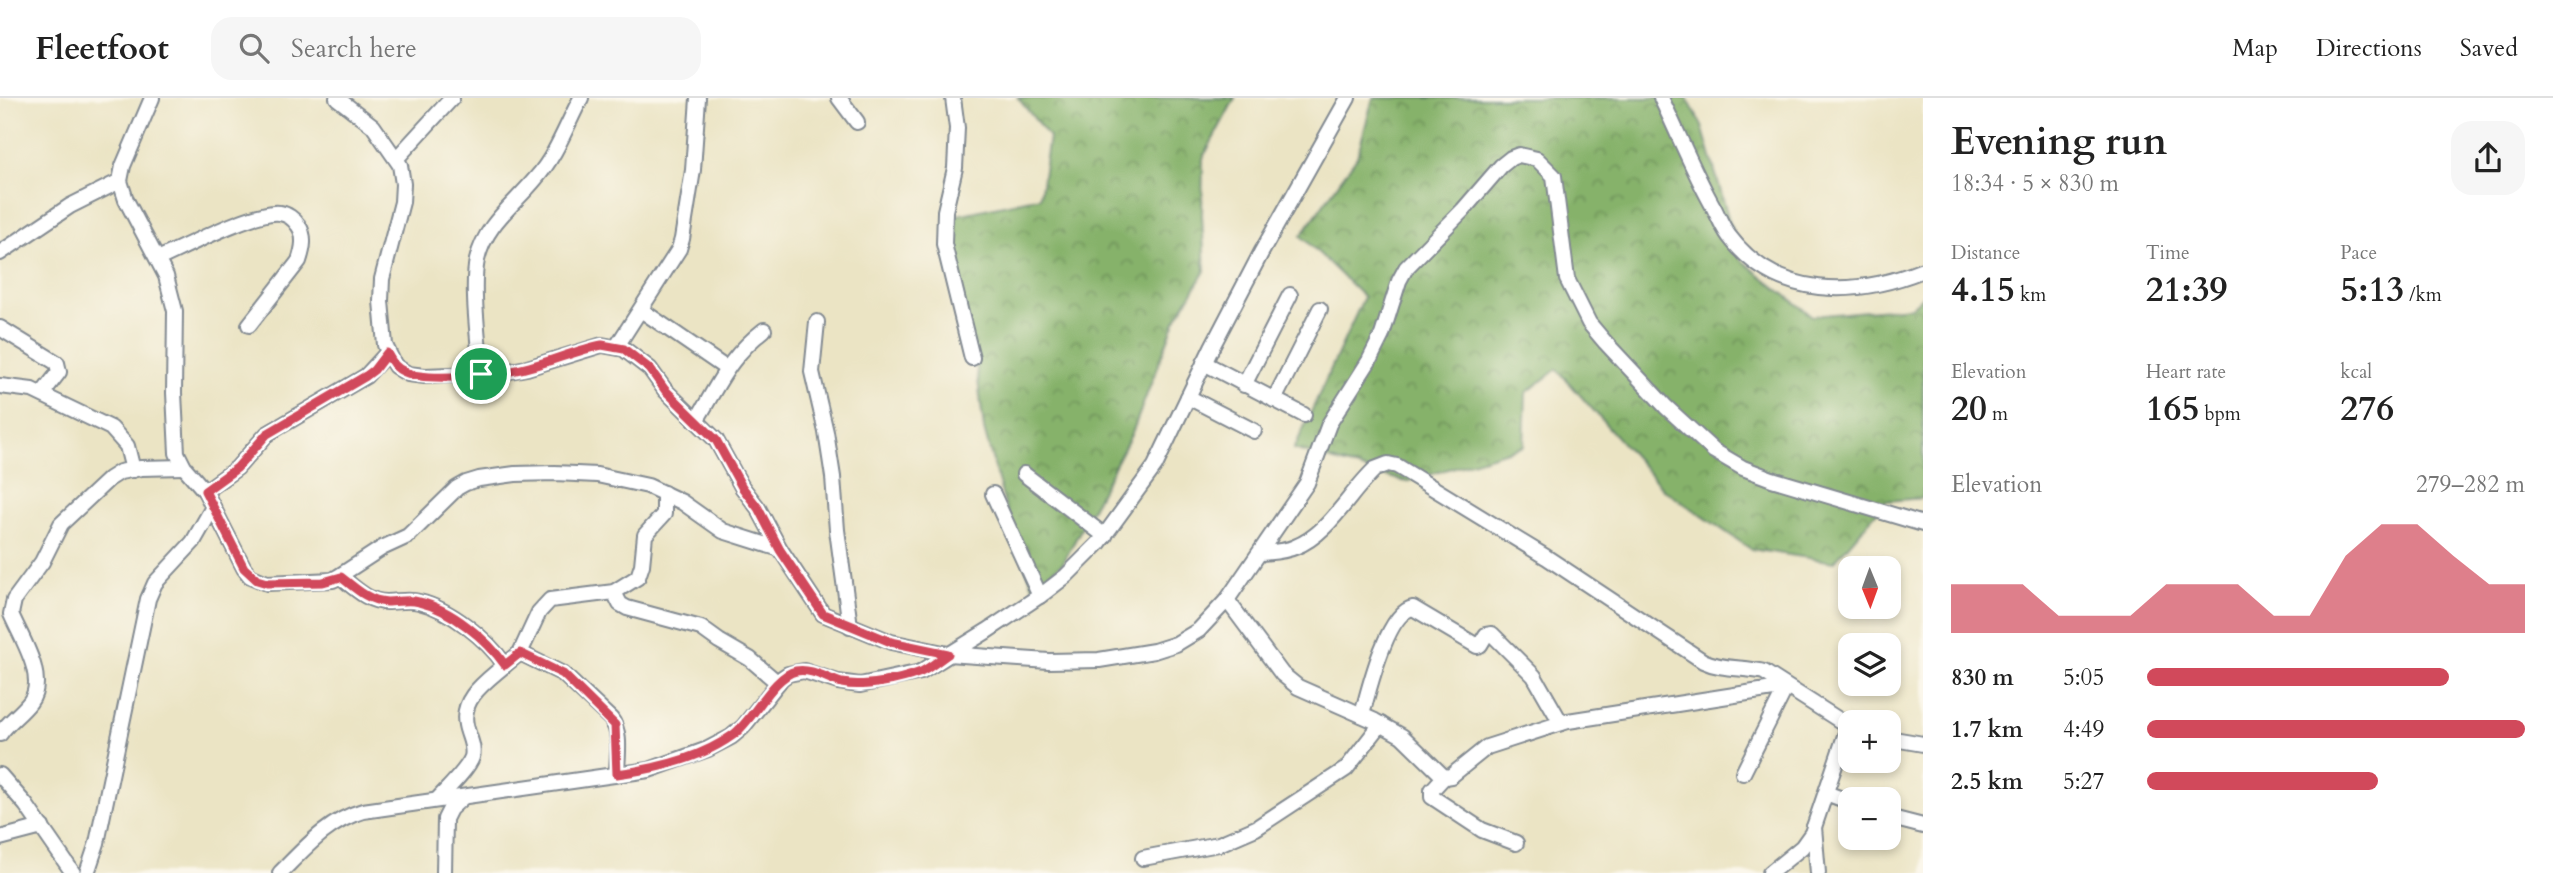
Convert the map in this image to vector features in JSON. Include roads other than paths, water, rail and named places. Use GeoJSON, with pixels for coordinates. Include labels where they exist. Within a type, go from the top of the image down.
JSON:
{"type":"FeatureCollection","features":[{"type":"Feature","properties":{"kind":"street"},"geometry":{"type":"LineString","coordinates":[[152,98],[123,166],[120,181],[126,200],[166,276],[175,311],[177,453],[184,467],[205,491],[244,568],[257,580],[267,583],[323,582],[341,577],[382,548],[408,536],[457,488],[479,479],[515,474],[580,473],[648,486],[682,502],[723,531],[780,550]]}},
{"type":"Feature","properties":{"kind":"street"},"geometry":{"type":"LineString","coordinates":[[337,98],[373,126],[397,158],[403,184],[402,202],[382,279],[381,301],[387,353],[395,366],[416,376],[481,374],[527,368],[602,345],[624,349],[650,369],[665,390],[716,440],[742,487],[758,508],[780,550],[823,614],[891,642],[948,654],[1049,661],[1121,657],[1154,650],[1188,638],[1213,617],[1227,600],[1307,484],[1329,424],[1382,335],[1399,281],[1406,268],[1463,210],[1501,166],[1519,155],[1537,159],[1554,176],[1567,279],[1589,323],[1667,407],[1714,451],[1743,468],[1772,479],[1923,524]]}},
{"type":"Feature","properties":{"kind":"street"},"geometry":{"type":"LineString","coordinates":[[397,158],[452,98]]}},
{"type":"Feature","properties":{"kind":"street"},"geometry":{"type":"LineString","coordinates":[[481,374],[475,273],[482,245],[498,217],[536,179],[545,166],[581,98]]}},
{"type":"Feature","properties":{"kind":"street"},"geometry":{"type":"LineString","coordinates":[[617,346],[679,248],[682,239],[692,170],[698,98]]}},
{"type":"Feature","properties":{"kind":"street"},"geometry":{"type":"LineString","coordinates":[[839,98],[857,122]]}},
{"type":"Feature","properties":{"kind":"street"},"geometry":{"type":"LineString","coordinates":[[953,98],[957,128],[955,168],[945,211],[943,236],[972,358]]}},
{"type":"Feature","properties":{"kind":"street"},"geometry":{"type":"LineString","coordinates":[[280,873],[318,835],[349,815],[379,808],[663,765],[708,749],[731,737],[743,727],[788,674],[804,671],[850,685],[870,684],[921,672],[1040,596],[1066,576],[1105,536],[1155,466],[1203,363],[1348,98]]}},
{"type":"Feature","properties":{"kind":"street"},"geometry":{"type":"LineString","coordinates":[[1661,98],[1700,183],[1728,235],[1759,265],[1786,278],[1820,289],[1854,289],[1878,285],[1923,270]]}},
{"type":"Feature","properties":{"kind":"street"},"geometry":{"type":"LineString","coordinates":[[0,253],[71,206],[120,181]]}},
{"type":"Feature","properties":{"kind":"street"},"geometry":{"type":"LineString","coordinates":[[158,259],[258,216],[280,213],[288,215],[300,229],[303,239],[299,261],[249,325]]}},
{"type":"Feature","properties":{"kind":"street"},"geometry":{"type":"LineString","coordinates":[[1244,385],[1290,295]]}},
{"type":"Feature","properties":{"kind":"street"},"geometry":{"type":"LineString","coordinates":[[1274,400],[1320,309]]}},
{"type":"Feature","properties":{"kind":"street"},"geometry":{"type":"LineString","coordinates":[[641,310],[727,369]]}},
{"type":"Feature","properties":{"kind":"street"},"geometry":{"type":"LineString","coordinates":[[817,322],[812,372],[833,477],[850,626]]}},
{"type":"Feature","properties":{"kind":"street"},"geometry":{"type":"LineString","coordinates":[[0,328],[57,363],[59,372],[42,394]]}},
{"type":"Feature","properties":{"kind":"street"},"geometry":{"type":"LineString","coordinates":[[696,421],[744,346],[764,330]]}},
{"type":"Feature","properties":{"kind":"street"},"geometry":{"type":"LineString","coordinates":[[205,491],[237,468],[267,434],[366,376],[387,353]]}},
{"type":"Feature","properties":{"kind":"street"},"geometry":{"type":"LineString","coordinates":[[1203,363],[1304,415]]}},
{"type":"Feature","properties":{"kind":"street"},"geometry":{"type":"LineString","coordinates":[[0,386],[32,390],[111,428],[127,446],[133,470]]}},
{"type":"Feature","properties":{"kind":"street"},"geometry":{"type":"LineString","coordinates":[[1188,397],[1254,431]]}},
{"type":"Feature","properties":{"kind":"street"},"geometry":{"type":"LineString","coordinates":[[1261,553],[1282,551],[1304,543],[1317,533],[1374,469],[1388,464],[1397,466],[1546,556],[1703,661],[1712,665],[1764,672],[1838,720]]}},
{"type":"Feature","properties":{"kind":"street"},"geometry":{"type":"LineString","coordinates":[[0,734],[29,704],[37,687],[35,673],[11,614],[14,600],[42,562],[61,524],[75,508],[120,472],[184,467]]}},
{"type":"Feature","properties":{"kind":"street"},"geometry":{"type":"LineString","coordinates":[[1024,474],[1105,536]]}},
{"type":"Feature","properties":{"kind":"street"},"geometry":{"type":"LineString","coordinates":[[438,799],[472,757],[466,713],[472,695],[520,653],[543,605],[550,600],[614,592],[638,578],[645,535],[664,514],[664,494]]}},
{"type":"Feature","properties":{"kind":"street"},"geometry":{"type":"LineString","coordinates":[[993,494],[1040,596]]}},
{"type":"Feature","properties":{"kind":"street"},"geometry":{"type":"LineString","coordinates":[[87,873],[97,843],[148,599],[155,583],[193,542],[213,507]]}},
{"type":"Feature","properties":{"kind":"street"},"geometry":{"type":"LineString","coordinates":[[341,577],[372,600],[416,601],[428,604],[486,641],[505,665]]}},
{"type":"Feature","properties":{"kind":"street"},"geometry":{"type":"LineString","coordinates":[[614,592],[621,604],[627,608],[701,628],[750,659],[778,683]]}},
{"type":"Feature","properties":{"kind":"street"},"geometry":{"type":"LineString","coordinates":[[1227,600],[1282,674],[1298,687],[1381,724],[1412,743],[1444,778]]}},
{"type":"Feature","properties":{"kind":"street"},"geometry":{"type":"LineString","coordinates":[[1362,715],[1379,654],[1402,613],[1413,608],[1477,646],[1486,635],[1492,634],[1534,676],[1561,723]]}},
{"type":"Feature","properties":{"kind":"street"},"geometry":{"type":"LineString","coordinates":[[520,653],[563,674],[611,719],[617,734],[617,774]]}},
{"type":"Feature","properties":{"kind":"street"},"geometry":{"type":"LineString","coordinates":[[1516,843],[1482,830],[1432,797],[1432,790],[1487,747],[1561,723],[1786,687]]}},
{"type":"Feature","properties":{"kind":"street"},"geometry":{"type":"LineString","coordinates":[[1743,772],[1786,687]]}},
{"type":"Feature","properties":{"kind":"street"},"geometry":{"type":"LineString","coordinates":[[1143,858],[1219,844],[1248,832],[1335,778],[1346,769],[1381,724]]}},
{"type":"Feature","properties":{"kind":"street"},"geometry":{"type":"LineString","coordinates":[[1901,740],[1923,744]]}},
{"type":"Feature","properties":{"kind":"street"},"geometry":{"type":"LineString","coordinates":[[1770,873],[1802,848],[1814,827],[1838,759]]}},
{"type":"Feature","properties":{"kind":"street"},"geometry":{"type":"LineString","coordinates":[[0,775],[26,804],[73,873]]}},
{"type":"Feature","properties":{"kind":"street"},"geometry":{"type":"LineString","coordinates":[[1826,793],[1838,798]]}},
{"type":"Feature","properties":{"kind":"street"},"geometry":{"type":"LineString","coordinates":[[444,873],[445,819],[463,797]]}},
{"type":"Feature","properties":{"kind":"street"},"geometry":{"type":"LineString","coordinates":[[1901,820],[1923,826]]}},
{"type":"Feature","properties":{"kind":"street"},"geometry":{"type":"LineString","coordinates":[[0,838],[42,827]]}},
{"type":"Feature","properties":{"kind":"street"},"geometry":{"type":"LineString","coordinates":[[1814,827],[1818,873]]}}]}
